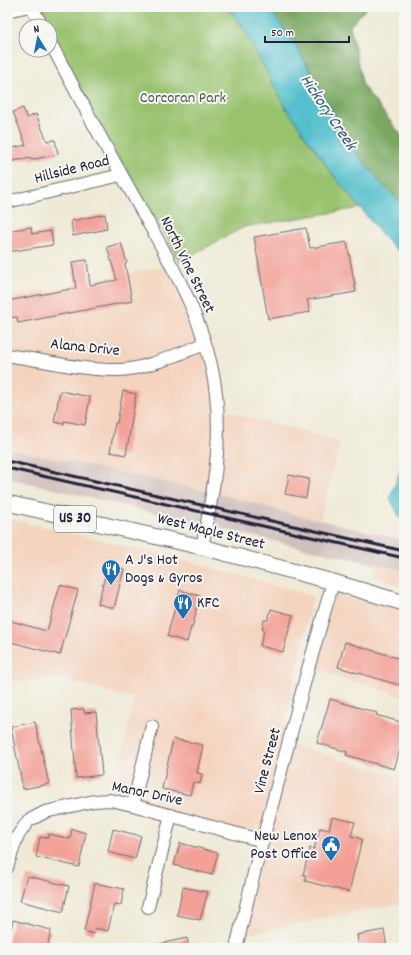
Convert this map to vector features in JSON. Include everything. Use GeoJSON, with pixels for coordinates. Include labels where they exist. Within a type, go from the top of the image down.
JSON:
{"type":"FeatureCollection","features":[{"type":"Feature","properties":{"kind":"main road","name":"West Maple Street"},"geometry":{"type":"LineString","coordinates":[[7,503],[202,547],[333,582],[404,603]]}},
{"type":"Feature","properties":{"kind":"street"},"geometry":{"type":"LineString","coordinates":[[7,10],[25,7]]}},
{"type":"Feature","properties":{"kind":"street"},"geometry":{"type":"LineString","coordinates":[[32,7],[38,18]]}},
{"type":"Feature","properties":{"kind":"street","name":"North Vine Street"},"geometry":{"type":"LineString","coordinates":[[58,57],[186,292],[213,371],[219,440],[217,463],[202,547]]}},
{"type":"Feature","properties":{"kind":"street","name":"Hillside Road"},"geometry":{"type":"LineString","coordinates":[[7,202],[121,175]]}},
{"type":"Feature","properties":{"kind":"street","name":"Alana Drive"},"geometry":{"type":"LineString","coordinates":[[7,355],[96,369],[121,370],[149,364],[205,344]]}},
{"type":"Feature","properties":{"kind":"street","name":"Vine Street"},"geometry":{"type":"LineString","coordinates":[[236,948],[254,873],[308,669],[333,582]]}},
{"type":"Feature","properties":{"kind":"street"},"geometry":{"type":"LineString","coordinates":[[133,805],[152,726]]}},
{"type":"Feature","properties":{"kind":"street","name":"Manor Drive"},"geometry":{"type":"LineString","coordinates":[[7,868],[17,837],[28,821],[45,812],[94,801],[110,800],[133,805],[263,840]]}},
{"type":"Feature","properties":{"kind":"street"},"geometry":{"type":"LineString","coordinates":[[148,907],[171,815]]}},
{"type":"Feature","properties":{"kind":"shaded area"},"geometry":{"type":"Polygon","coordinates":[[[168,266],[203,348],[214,396],[209,492],[7,448],[7,297],[168,266]]]}},
{"type":"Feature","properties":{"kind":"shaded area"},"geometry":{"type":"Polygon","coordinates":[[[221,410],[340,441],[320,520],[216,493],[221,410]]]}},
{"type":"Feature","properties":{"kind":"shaded area"},"geometry":{"type":"Polygon","coordinates":[[[7,448],[216,493],[298,515],[404,540],[404,570],[307,549],[7,478],[7,448]]]}},
{"type":"Feature","properties":{"kind":"shaded area"},"geometry":{"type":"Polygon","coordinates":[[[7,518],[180,559],[313,596],[259,843],[111,805],[134,699],[58,678],[7,683],[7,518]]]}},
{"type":"Feature","properties":{"kind":"shaded area"},"geometry":{"type":"Polygon","coordinates":[[[377,564],[404,570],[404,587],[373,576],[377,564]]]}},
{"type":"Feature","properties":{"kind":"shaded area"},"geometry":{"type":"Polygon","coordinates":[[[335,586],[404,606],[404,697],[311,668],[335,586]]]}},
{"type":"Feature","properties":{"kind":"shaded area"},"geometry":{"type":"Polygon","coordinates":[[[291,744],[404,779],[404,903],[241,935],[291,744]]]}},
{"type":"Feature","properties":{"kind":"green space","name":"Corcoran Park"},"geometry":{"type":"Polygon","coordinates":[[[40,7],[227,7],[241,24],[287,110],[315,148],[317,154],[322,157],[326,166],[360,208],[244,227],[179,262],[164,232],[135,188],[69,68],[58,45],[58,18],[45,18],[40,7]]]}},
{"type":"Feature","properties":{"kind":"green space"},"geometry":{"type":"Polygon","coordinates":[[[266,7],[367,7],[350,26],[363,86],[404,139],[404,206],[378,180],[351,144],[295,44],[266,7]]]}},
{"type":"Feature","properties":{"kind":"water","name":"Hickory Creek"},"geometry":{"type":"Polygon","coordinates":[[[227,7],[266,7],[274,15],[295,44],[351,144],[378,180],[404,206],[404,256],[388,242],[326,166],[322,157],[317,154],[315,148],[287,110],[241,24],[227,7]]]}},
{"type":"Feature","properties":{"kind":"water"},"geometry":{"type":"Polygon","coordinates":[[[404,466],[404,521],[400,518],[390,498],[400,471],[404,466]]]}},
{"type":"Feature","properties":{"kind":"building"},"geometry":{"type":"Polygon","coordinates":[[[23,108],[27,118],[36,114],[47,141],[55,140],[58,154],[31,160],[31,158],[7,162],[7,149],[26,145],[13,112],[23,108]]]}},
{"type":"Feature","properties":{"kind":"building"},"geometry":{"type":"Polygon","coordinates":[[[105,214],[107,229],[73,236],[71,221],[105,214]]]}},
{"type":"Feature","properties":{"kind":"building"},"geometry":{"type":"Polygon","coordinates":[[[31,227],[32,234],[51,231],[53,245],[7,252],[7,231],[31,227]]]}},
{"type":"Feature","properties":{"kind":"building"},"geometry":{"type":"Polygon","coordinates":[[[306,228],[310,248],[347,242],[356,292],[307,300],[310,312],[268,319],[254,237],[306,228]]]}},
{"type":"Feature","properties":{"kind":"building"},"geometry":{"type":"Polygon","coordinates":[[[121,243],[127,263],[125,264],[132,301],[18,323],[17,317],[7,318],[7,301],[76,288],[72,262],[87,260],[90,285],[117,280],[107,247],[121,243]]]}},
{"type":"Feature","properties":{"kind":"building"},"geometry":{"type":"Polygon","coordinates":[[[60,391],[90,397],[85,425],[64,421],[64,424],[54,422],[60,391]]]}},
{"type":"Feature","properties":{"kind":"building"},"geometry":{"type":"Polygon","coordinates":[[[123,391],[136,394],[126,455],[110,452],[123,391]]]}},
{"type":"Feature","properties":{"kind":"building"},"geometry":{"type":"Polygon","coordinates":[[[289,475],[309,479],[306,498],[285,494],[289,475]]]}},
{"type":"Feature","properties":{"kind":"building","name":"A J's Hot Dogs & Gyros"},"geometry":{"type":"Polygon","coordinates":[[[108,564],[124,569],[114,608],[98,604],[108,564]]]}},
{"type":"Feature","properties":{"kind":"building"},"geometry":{"type":"Polygon","coordinates":[[[60,585],[78,590],[60,655],[7,641],[7,620],[47,631],[60,585]]]}},
{"type":"Feature","properties":{"kind":"building","name":"KFC"},"geometry":{"type":"Polygon","coordinates":[[[180,590],[200,596],[187,642],[167,636],[180,590]]]}},
{"type":"Feature","properties":{"kind":"building"},"geometry":{"type":"Polygon","coordinates":[[[271,609],[293,615],[283,652],[260,646],[264,630],[262,629],[264,620],[268,620],[271,609]]]}},
{"type":"Feature","properties":{"kind":"building"},"geometry":{"type":"Polygon","coordinates":[[[345,642],[404,660],[399,685],[338,667],[345,642]]]}},
{"type":"Feature","properties":{"kind":"building"},"geometry":{"type":"Polygon","coordinates":[[[330,699],[404,723],[404,737],[394,769],[346,755],[347,752],[317,743],[330,699]]]}},
{"type":"Feature","properties":{"kind":"building"},"geometry":{"type":"Polygon","coordinates":[[[84,709],[84,713],[96,712],[102,775],[76,778],[71,710],[84,709]]]}},
{"type":"Feature","properties":{"kind":"building"},"geometry":{"type":"Polygon","coordinates":[[[35,722],[49,784],[23,789],[11,727],[35,722]]]}},
{"type":"Feature","properties":{"kind":"building"},"geometry":{"type":"Polygon","coordinates":[[[173,739],[203,745],[197,773],[202,774],[200,784],[193,782],[190,795],[162,789],[173,739]]]}},
{"type":"Feature","properties":{"kind":"building","name":"New Lenox Post Office"},"geometry":{"type":"Polygon","coordinates":[[[332,817],[355,822],[351,836],[362,839],[349,892],[305,881],[306,875],[303,875],[310,848],[314,849],[320,828],[329,830],[332,817]]]}},
{"type":"Feature","properties":{"kind":"building"},"geometry":{"type":"Polygon","coordinates":[[[72,829],[86,833],[79,867],[36,857],[40,837],[48,838],[49,834],[70,839],[72,829]]]}},
{"type":"Feature","properties":{"kind":"building"},"geometry":{"type":"Polygon","coordinates":[[[113,829],[141,836],[135,859],[108,852],[113,829]]]}},
{"type":"Feature","properties":{"kind":"building"},"geometry":{"type":"Polygon","coordinates":[[[180,843],[218,853],[212,875],[174,865],[180,843]]]}},
{"type":"Feature","properties":{"kind":"building"},"geometry":{"type":"Polygon","coordinates":[[[27,876],[69,886],[63,912],[20,901],[27,876]]]}},
{"type":"Feature","properties":{"kind":"building"},"geometry":{"type":"Polygon","coordinates":[[[95,883],[124,889],[121,905],[114,904],[108,931],[95,928],[94,934],[84,931],[95,883]]]}},
{"type":"Feature","properties":{"kind":"building"},"geometry":{"type":"Polygon","coordinates":[[[183,887],[208,892],[200,920],[177,915],[183,887]]]}},
{"type":"Feature","properties":{"kind":"building"},"geometry":{"type":"Polygon","coordinates":[[[13,920],[51,930],[47,948],[18,948],[7,945],[13,920]]]}},
{"type":"Feature","properties":{"kind":"building"},"geometry":{"type":"Polygon","coordinates":[[[384,930],[387,948],[359,948],[357,935],[384,930]]]}},
{"type":"Feature","properties":{"kind":"building"},"geometry":{"type":"Polygon","coordinates":[[[187,938],[189,948],[160,948],[159,944],[187,938]]]}},
{"type":"Feature","properties":{"kind":"railway"},"geometry":{"type":"LineString","coordinates":[[7,461],[404,551]]}},
{"type":"Feature","properties":{"kind":"railway"},"geometry":{"type":"LineString","coordinates":[[7,468],[404,558]]}},
{"type":"Feature","properties":{"kind":"place","name":"A J's Hot Dogs & Gyros"},"geometry":{"type":"Point","coordinates":[111,586]}},
{"type":"Feature","properties":{"kind":"place","name":"KFC"},"geometry":{"type":"Point","coordinates":[183,620]}},
{"type":"Feature","properties":{"kind":"place","name":"New Lenox Post Office"},"geometry":{"type":"Point","coordinates":[331,862]}}]}
